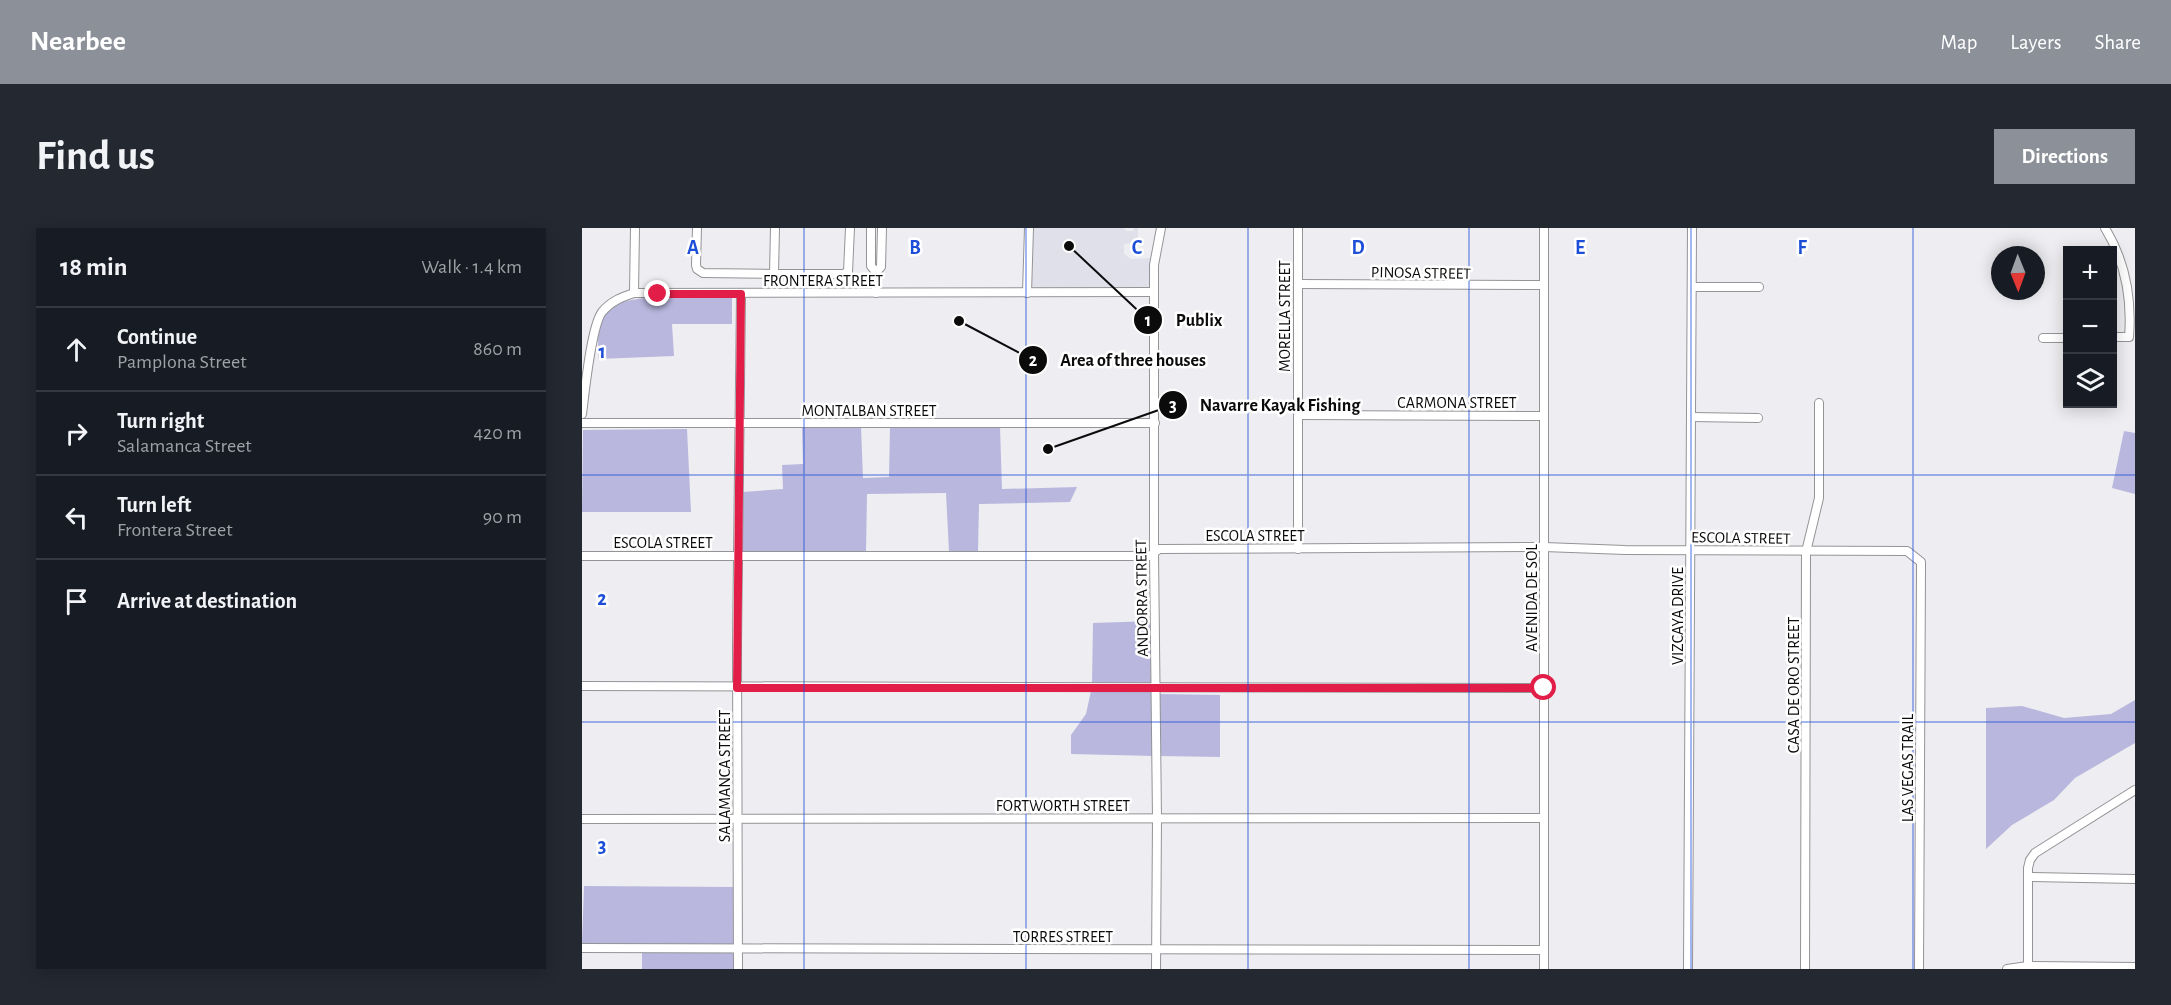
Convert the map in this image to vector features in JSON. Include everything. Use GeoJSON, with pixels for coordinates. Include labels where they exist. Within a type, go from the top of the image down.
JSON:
{"type":"FeatureCollection","features":[{"type":"Feature","properties":{"kind":"street"},"geometry":{"type":"LineString","coordinates":[[634,294],[635,228]]}},
{"type":"Feature","properties":{"kind":"street"},"geometry":{"type":"LineString","coordinates":[[697,228],[696,265],[697,269],[703,273],[774,274],[843,274],[848,272],[850,228]]}},
{"type":"Feature","properties":{"kind":"street"},"geometry":{"type":"LineString","coordinates":[[774,274],[775,228]]}},
{"type":"Feature","properties":{"kind":"street"},"geometry":{"type":"LineString","coordinates":[[871,228],[871,266],[876,272],[876,293]]}},
{"type":"Feature","properties":{"kind":"street"},"geometry":{"type":"LineString","coordinates":[[876,272],[881,267],[882,228]]}},
{"type":"Feature","properties":{"kind":"street"},"geometry":{"type":"LineString","coordinates":[[1028,292],[1029,228]]}},
{"type":"Feature","properties":{"kind":"street","name":"ANDORRA STREET"},"geometry":{"type":"LineString","coordinates":[[1156,969],[1154,292],[1155,256],[1161,228]]}},
{"type":"Feature","properties":{"kind":"street","name":"MORELLA STREET"},"geometry":{"type":"LineString","coordinates":[[1298,228],[1298,549]]}},
{"type":"Feature","properties":{"kind":"street","name":"AVENIDA DE SOL"},"geometry":{"type":"LineString","coordinates":[[1544,228],[1544,969]]}},
{"type":"Feature","properties":{"kind":"street","name":"VIZCAYA DRIVE"},"geometry":{"type":"LineString","coordinates":[[1688,969],[1692,228]]}},
{"type":"Feature","properties":{"kind":"street"},"geometry":{"type":"LineString","coordinates":[[2105,228],[2118,252],[2129,305],[2129,337],[2117,337]]}},
{"type":"Feature","properties":{"kind":"street","name":"PINOSA STREET"},"geometry":{"type":"LineString","coordinates":[[1298,284],[1544,285]]}},
{"type":"Feature","properties":{"kind":"street"},"geometry":{"type":"LineString","coordinates":[[1693,287],[1759,287]]}},
{"type":"Feature","properties":{"kind":"street","name":"FRONTERA STREET"},"geometry":{"type":"LineString","coordinates":[[582,414],[596,323],[603,312],[618,298],[634,294],[1154,292]]}},
{"type":"Feature","properties":{"kind":"street","name":"SALAMANCA STREET"},"geometry":{"type":"LineString","coordinates":[[738,969],[737,688],[741,294]]}},
{"type":"Feature","properties":{"kind":"street"},"geometry":{"type":"LineString","coordinates":[[2043,338],[2063,338]]}},
{"type":"Feature","properties":{"kind":"street","name":"CASA DE ORO STREET"},"geometry":{"type":"LineString","coordinates":[[1805,969],[1806,552],[1819,498],[1819,403]]}},
{"type":"Feature","properties":{"kind":"street","name":"CARMONA STREET"},"geometry":{"type":"LineString","coordinates":[[1298,415],[1544,416]]}},
{"type":"Feature","properties":{"kind":"street"},"geometry":{"type":"LineString","coordinates":[[1691,417],[1758,418]]}},
{"type":"Feature","properties":{"kind":"street","name":"MONTALBAN STREET"},"geometry":{"type":"LineString","coordinates":[[582,423],[1155,423]]}},
{"type":"Feature","properties":{"kind":"street","name":"ESCOLA STREET"},"geometry":{"type":"LineString","coordinates":[[582,556],[1150,556],[1158,549],[1544,547],[1806,552],[1907,551],[1921,562],[1921,567]]}},
{"type":"Feature","properties":{"kind":"street","name":"LAS VEGAS TRAIL"},"geometry":{"type":"LineString","coordinates":[[1919,969],[1921,567]]}},
{"type":"Feature","properties":{"kind":"street"},"geometry":{"type":"LineString","coordinates":[[582,687],[1544,688]]}},
{"type":"Feature","properties":{"kind":"street"},"geometry":{"type":"LineString","coordinates":[[2028,967],[2030,860],[2036,853],[2135,790]]}},
{"type":"Feature","properties":{"kind":"street","name":"FORTWORTH STREET"},"geometry":{"type":"LineString","coordinates":[[582,819],[1544,818]]}},
{"type":"Feature","properties":{"kind":"street"},"geometry":{"type":"LineString","coordinates":[[2028,878],[2135,879]]}},
{"type":"Feature","properties":{"kind":"street","name":"TORRES STREET"},"geometry":{"type":"LineString","coordinates":[[582,948],[1544,950]]}},
{"type":"Feature","properties":{"kind":"street"},"geometry":{"type":"LineString","coordinates":[[2019,969],[2028,967]]}},
{"type":"Feature","properties":{"kind":"street"},"geometry":{"type":"LineString","coordinates":[[2007,969],[2135,967]]}},
{"type":"Feature","properties":{"kind":"shaded area"},"geometry":{"type":"Polygon","coordinates":[[[1025,228],[1124,228],[1126,231],[1132,231],[1138,228],[1138,242],[1124,244],[1124,254],[1131,259],[1152,258],[1151,288],[1025,289],[1025,228]]]}},
{"type":"Feature","properties":{"kind":"shaded area"},"geometry":{"type":"Polygon","coordinates":[[[658,297],[732,298],[732,324],[672,324],[674,356],[598,359],[599,326],[607,310],[622,302],[658,297]]]}},
{"type":"Feature","properties":{"kind":"shaded area"},"geometry":{"type":"Polygon","coordinates":[[[861,427],[863,478],[889,477],[890,427],[1000,427],[1002,489],[1077,487],[1070,502],[979,504],[978,552],[949,552],[946,493],[867,494],[866,552],[742,552],[743,492],[783,489],[782,465],[803,464],[802,428],[861,427]]]}},
{"type":"Feature","properties":{"kind":"shaded area"},"geometry":{"type":"Polygon","coordinates":[[[687,429],[691,512],[582,512],[583,430],[687,429]]]}},
{"type":"Feature","properties":{"kind":"shaded area"},"geometry":{"type":"Polygon","coordinates":[[[2124,431],[2135,433],[2135,494],[2112,488],[2124,431]]]}},
{"type":"Feature","properties":{"kind":"shaded area"},"geometry":{"type":"Polygon","coordinates":[[[1152,621],[1153,684],[1092,684],[1093,623],[1152,621]]]}},
{"type":"Feature","properties":{"kind":"shaded area"},"geometry":{"type":"Polygon","coordinates":[[[1091,691],[1153,691],[1154,756],[1071,754],[1071,735],[1086,714],[1091,691]]]}},
{"type":"Feature","properties":{"kind":"shaded area"},"geometry":{"type":"Polygon","coordinates":[[[1159,694],[1220,695],[1220,757],[1160,756],[1159,694]]]}},
{"type":"Feature","properties":{"kind":"shaded area"},"geometry":{"type":"Polygon","coordinates":[[[2135,700],[2135,743],[2075,778],[2054,800],[2012,825],[1986,849],[1986,708],[2022,706],[2064,718],[2111,714],[2135,700]]]}},
{"type":"Feature","properties":{"kind":"shaded area"},"geometry":{"type":"Polygon","coordinates":[[[584,886],[735,887],[735,946],[582,944],[584,886]]]}},
{"type":"Feature","properties":{"kind":"shaded area"},"geometry":{"type":"Polygon","coordinates":[[[642,953],[735,953],[735,969],[642,969],[642,953]]]}},
{"type":"Feature","properties":{"kind":"place","name":"Publix"},"geometry":{"type":"Point","coordinates":[1069,246]}},
{"type":"Feature","properties":{"kind":"place","name":"Area of three houses"},"geometry":{"type":"Point","coordinates":[959,321]}},
{"type":"Feature","properties":{"kind":"place","name":"Navarre Kayak Fishing"},"geometry":{"type":"Point","coordinates":[1048,449]}},
{"type":"Feature","properties":{"kind":"route"},"geometry":{"type":"LineString","coordinates":[[658,294],[741,294],[737,688],[1544,688]]}}]}
